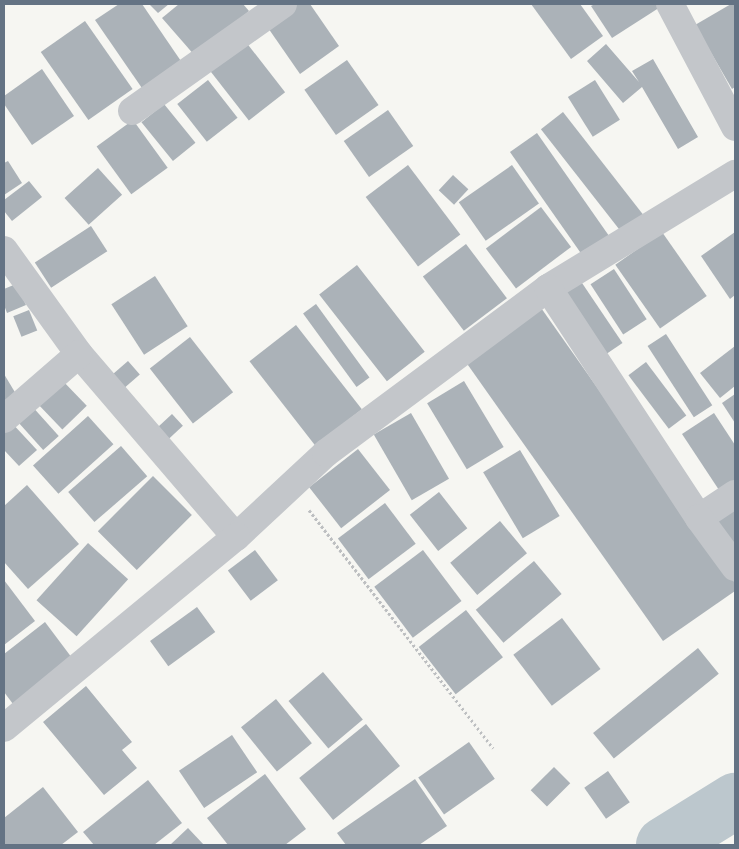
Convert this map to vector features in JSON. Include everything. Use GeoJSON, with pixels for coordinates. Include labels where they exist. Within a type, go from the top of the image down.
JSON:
{"type":"FeatureCollection","features":[{"type":"Feature","properties":{"kind":"street"},"geometry":{"type":"LineString","coordinates":[[132,112],[282,4]]}},
{"type":"Feature","properties":{"kind":"street"},"geometry":{"type":"LineString","coordinates":[[670,4],[735,127]]}},
{"type":"Feature","properties":{"kind":"street"},"geometry":{"type":"LineString","coordinates":[[4,728],[236,537],[326,453],[393,400],[548,288],[735,174]]}},
{"type":"Feature","properties":{"kind":"street"},"geometry":{"type":"LineString","coordinates":[[4,250],[79,354],[236,537]]}},
{"type":"Feature","properties":{"kind":"street"},"geometry":{"type":"LineString","coordinates":[[548,288],[699,518],[735,567]]}},
{"type":"Feature","properties":{"kind":"street"},"geometry":{"type":"LineString","coordinates":[[4,419],[79,354]]}},
{"type":"Feature","properties":{"kind":"street"},"geometry":{"type":"LineString","coordinates":[[699,518],[735,494]]}},
{"type":"Feature","properties":{"kind":"path"},"geometry":{"type":"LineString","coordinates":[[290,486],[493,748]]}},
{"type":"Feature","properties":{"kind":"building"},"geometry":{"type":"Polygon","coordinates":[[[119,4],[142,4],[185,67],[146,94],[95,20],[119,4]]]}},
{"type":"Feature","properties":{"kind":"building"},"geometry":{"type":"Polygon","coordinates":[[[149,4],[169,4],[158,13],[149,4]]]}},
{"type":"Feature","properties":{"kind":"building"},"geometry":{"type":"Polygon","coordinates":[[[179,4],[243,4],[249,11],[196,57],[162,18],[179,4]]]}},
{"type":"Feature","properties":{"kind":"building"},"geometry":{"type":"Polygon","coordinates":[[[296,4],[310,4],[339,46],[300,74],[266,25],[296,4]]]}},
{"type":"Feature","properties":{"kind":"building"},"geometry":{"type":"Polygon","coordinates":[[[531,4],[580,4],[603,36],[571,59],[531,4]]]}},
{"type":"Feature","properties":{"kind":"building"},"geometry":{"type":"Polygon","coordinates":[[[595,4],[665,4],[612,38],[591,6],[595,4]]]}},
{"type":"Feature","properties":{"kind":"building"},"geometry":{"type":"Polygon","coordinates":[[[731,4],[735,4],[735,87],[732,89],[695,25],[731,4]]]}},
{"type":"Feature","properties":{"kind":"building"},"geometry":{"type":"Polygon","coordinates":[[[85,21],[133,89],[88,120],[41,52],[85,21]]]}},
{"type":"Feature","properties":{"kind":"building"},"geometry":{"type":"Polygon","coordinates":[[[242,37],[285,92],[249,120],[206,65],[242,37]]]}},
{"type":"Feature","properties":{"kind":"building"},"geometry":{"type":"Polygon","coordinates":[[[606,44],[639,82],[632,71],[653,59],[698,137],[678,149],[642,87],[623,103],[587,61],[606,44]]]}},
{"type":"Feature","properties":{"kind":"building"},"geometry":{"type":"Polygon","coordinates":[[[347,60],[379,105],[336,135],[304,90],[347,60]]]}},
{"type":"Feature","properties":{"kind":"building"},"geometry":{"type":"Polygon","coordinates":[[[42,69],[74,116],[32,145],[4,104],[4,96],[42,69]]]}},
{"type":"Feature","properties":{"kind":"building"},"geometry":{"type":"Polygon","coordinates":[[[208,80],[238,118],[207,142],[177,104],[208,80]]]}},
{"type":"Feature","properties":{"kind":"building"},"geometry":{"type":"Polygon","coordinates":[[[595,80],[620,120],[593,137],[568,97],[595,80]]]}},
{"type":"Feature","properties":{"kind":"building"},"geometry":{"type":"Polygon","coordinates":[[[164,104],[195,143],[173,161],[141,122],[164,104]]]}},
{"type":"Feature","properties":{"kind":"building"},"geometry":{"type":"Polygon","coordinates":[[[388,110],[413,146],[369,177],[344,141],[388,110]]]}},
{"type":"Feature","properties":{"kind":"building"},"geometry":{"type":"Polygon","coordinates":[[[563,112],[646,218],[624,236],[541,129],[563,112]]]}},
{"type":"Feature","properties":{"kind":"building"},"geometry":{"type":"Polygon","coordinates":[[[133,120],[168,168],[131,194],[97,146],[133,120]]]}},
{"type":"Feature","properties":{"kind":"building"},"geometry":{"type":"Polygon","coordinates":[[[537,133],[613,242],[586,261],[510,152],[537,133]]]}},
{"type":"Feature","properties":{"kind":"building"},"geometry":{"type":"Polygon","coordinates":[[[8,161],[22,183],[4,195],[4,163],[8,161]]]}},
{"type":"Feature","properties":{"kind":"building"},"geometry":{"type":"Polygon","coordinates":[[[408,165],[460,234],[418,266],[366,197],[408,165]]]}},
{"type":"Feature","properties":{"kind":"building"},"geometry":{"type":"Polygon","coordinates":[[[512,165],[539,204],[486,241],[459,202],[512,165]]]}},
{"type":"Feature","properties":{"kind":"building"},"geometry":{"type":"Polygon","coordinates":[[[98,168],[122,195],[89,225],[65,198],[98,168]]]}},
{"type":"Feature","properties":{"kind":"building"},"geometry":{"type":"Polygon","coordinates":[[[453,175],[468,189],[454,205],[439,190],[453,175]]]}},
{"type":"Feature","properties":{"kind":"building"},"geometry":{"type":"Polygon","coordinates":[[[29,181],[42,197],[12,221],[4,211],[4,200],[29,181]]]}},
{"type":"Feature","properties":{"kind":"building"},"geometry":{"type":"Polygon","coordinates":[[[541,207],[571,247],[516,288],[486,249],[541,207]]]}},
{"type":"Feature","properties":{"kind":"building"},"geometry":{"type":"Polygon","coordinates":[[[91,226],[107,251],[51,288],[35,262],[91,226]]]}},
{"type":"Feature","properties":{"kind":"building"},"geometry":{"type":"Polygon","coordinates":[[[662,232],[707,296],[660,329],[615,265],[662,232]]]}},
{"type":"Feature","properties":{"kind":"building"},"geometry":{"type":"Polygon","coordinates":[[[735,232],[735,295],[730,299],[701,256],[735,232]]]}},
{"type":"Feature","properties":{"kind":"building"},"geometry":{"type":"Polygon","coordinates":[[[466,244],[507,298],[464,331],[423,276],[466,244]]]}},
{"type":"Feature","properties":{"kind":"building"},"geometry":{"type":"Polygon","coordinates":[[[357,265],[425,352],[387,381],[319,295],[357,265]]]}},
{"type":"Feature","properties":{"kind":"building"},"geometry":{"type":"Polygon","coordinates":[[[614,269],[647,319],[623,335],[591,284],[614,269]]]}},
{"type":"Feature","properties":{"kind":"building"},"geometry":{"type":"Polygon","coordinates":[[[155,276],[188,326],[144,355],[111,304],[155,276]]]}},
{"type":"Feature","properties":{"kind":"building"},"geometry":{"type":"Polygon","coordinates":[[[580,280],[622,343],[603,356],[560,293],[580,280]]]}},
{"type":"Feature","properties":{"kind":"building"},"geometry":{"type":"Polygon","coordinates":[[[16,284],[26,305],[7,313],[4,305],[4,289],[16,284]]]}},
{"type":"Feature","properties":{"kind":"building"},"geometry":{"type":"Polygon","coordinates":[[[316,304],[369,378],[357,387],[303,313],[316,304]]]}},
{"type":"Feature","properties":{"kind":"building"},"geometry":{"type":"Polygon","coordinates":[[[539,305],[735,583],[735,591],[663,641],[463,358],[539,305]]]}},
{"type":"Feature","properties":{"kind":"building"},"geometry":{"type":"Polygon","coordinates":[[[29,310],[37,330],[21,337],[13,316],[29,310]]]}},
{"type":"Feature","properties":{"kind":"building"},"geometry":{"type":"Polygon","coordinates":[[[296,325],[362,409],[315,446],[250,361],[296,325]]]}},
{"type":"Feature","properties":{"kind":"building"},"geometry":{"type":"Polygon","coordinates":[[[666,334],[712,405],[694,417],[648,346],[666,334]]]}},
{"type":"Feature","properties":{"kind":"building"},"geometry":{"type":"Polygon","coordinates":[[[190,337],[233,392],[193,424],[150,368],[190,337]]]}},
{"type":"Feature","properties":{"kind":"building"},"geometry":{"type":"Polygon","coordinates":[[[735,346],[735,386],[720,398],[700,373],[735,346]]]}},
{"type":"Feature","properties":{"kind":"building"},"geometry":{"type":"Polygon","coordinates":[[[128,361],[140,375],[118,394],[106,380],[128,361]]]}},
{"type":"Feature","properties":{"kind":"building"},"geometry":{"type":"Polygon","coordinates":[[[646,362],[686,416],[669,429],[628,375],[646,362]]]}},
{"type":"Feature","properties":{"kind":"building"},"geometry":{"type":"Polygon","coordinates":[[[4,374],[19,399],[4,408],[4,374]]]}},
{"type":"Feature","properties":{"kind":"building"},"geometry":{"type":"Polygon","coordinates":[[[59,377],[87,406],[62,429],[35,401],[59,377]]]}},
{"type":"Feature","properties":{"kind":"building"},"geometry":{"type":"Polygon","coordinates":[[[464,381],[504,447],[467,469],[427,403],[464,381]]]}},
{"type":"Feature","properties":{"kind":"building"},"geometry":{"type":"Polygon","coordinates":[[[735,394],[735,423],[722,403],[735,394]]]}},
{"type":"Feature","properties":{"kind":"building"},"geometry":{"type":"Polygon","coordinates":[[[30,404],[59,436],[43,450],[14,418],[30,404]]]}},
{"type":"Feature","properties":{"kind":"building"},"geometry":{"type":"Polygon","coordinates":[[[411,413],[449,479],[412,500],[374,435],[411,413]]]}},
{"type":"Feature","properties":{"kind":"building"},"geometry":{"type":"Polygon","coordinates":[[[714,413],[735,445],[735,480],[719,490],[682,434],[714,413]]]}},
{"type":"Feature","properties":{"kind":"building"},"geometry":{"type":"Polygon","coordinates":[[[172,414],[183,426],[162,445],[152,433],[172,414]]]}},
{"type":"Feature","properties":{"kind":"building"},"geometry":{"type":"Polygon","coordinates":[[[88,416],[113,444],[58,494],[33,466],[88,416]]]}},
{"type":"Feature","properties":{"kind":"building"},"geometry":{"type":"Polygon","coordinates":[[[10,421],[37,450],[19,466],[4,450],[4,427],[10,421]]]}},
{"type":"Feature","properties":{"kind":"building"},"geometry":{"type":"Polygon","coordinates":[[[121,446],[147,476],[94,522],[68,492],[121,446]]]}},
{"type":"Feature","properties":{"kind":"building"},"geometry":{"type":"Polygon","coordinates":[[[358,449],[390,490],[341,528],[309,487],[358,449]]]}},
{"type":"Feature","properties":{"kind":"building"},"geometry":{"type":"Polygon","coordinates":[[[520,450],[560,516],[523,538],[483,472],[520,450]]]}},
{"type":"Feature","properties":{"kind":"building"},"geometry":{"type":"Polygon","coordinates":[[[153,476],[192,515],[137,570],[98,531],[153,476]]]}},
{"type":"Feature","properties":{"kind":"building"},"geometry":{"type":"Polygon","coordinates":[[[27,485],[79,544],[28,589],[4,562],[4,506],[27,485]]]}},
{"type":"Feature","properties":{"kind":"building"},"geometry":{"type":"Polygon","coordinates":[[[439,492],[467,528],[438,551],[410,515],[439,492]]]}},
{"type":"Feature","properties":{"kind":"building"},"geometry":{"type":"Polygon","coordinates":[[[385,503],[416,544],[369,579],[338,539],[385,503]]]}},
{"type":"Feature","properties":{"kind":"building"},"geometry":{"type":"Polygon","coordinates":[[[735,505],[735,546],[715,520],[735,505]]]}},
{"type":"Feature","properties":{"kind":"building"},"geometry":{"type":"Polygon","coordinates":[[[500,521],[527,553],[477,595],[450,563],[500,521]]]}},
{"type":"Feature","properties":{"kind":"building"},"geometry":{"type":"Polygon","coordinates":[[[88,543],[128,579],[77,636],[36,600],[88,543]]]}},
{"type":"Feature","properties":{"kind":"building"},"geometry":{"type":"Polygon","coordinates":[[[255,550],[278,580],[251,601],[228,570],[255,550]]]}},
{"type":"Feature","properties":{"kind":"building"},"geometry":{"type":"Polygon","coordinates":[[[423,550],[462,601],[413,638],[374,587],[423,550]]]}},
{"type":"Feature","properties":{"kind":"building"},"geometry":{"type":"Polygon","coordinates":[[[534,561],[562,594],[503,643],[476,610],[534,561]]]}},
{"type":"Feature","properties":{"kind":"building"},"geometry":{"type":"Polygon","coordinates":[[[4,580],[35,621],[4,645],[4,580]]]}},
{"type":"Feature","properties":{"kind":"building"},"geometry":{"type":"Polygon","coordinates":[[[197,607],[215,632],[168,666],[150,641],[197,607]]]}},
{"type":"Feature","properties":{"kind":"building"},"geometry":{"type":"Polygon","coordinates":[[[466,610],[503,657],[456,694],[419,647],[466,610]]]}},
{"type":"Feature","properties":{"kind":"building"},"geometry":{"type":"Polygon","coordinates":[[[562,618],[601,669],[552,706],[513,655],[562,618]]]}},
{"type":"Feature","properties":{"kind":"building"},"geometry":{"type":"Polygon","coordinates":[[[45,622],[75,662],[16,708],[4,692],[4,654],[45,622]]]}},
{"type":"Feature","properties":{"kind":"building"},"geometry":{"type":"Polygon","coordinates":[[[698,648],[719,674],[614,759],[593,733],[698,648]]]}},
{"type":"Feature","properties":{"kind":"building"},"geometry":{"type":"Polygon","coordinates":[[[323,672],[363,719],[328,748],[289,701],[323,672]]]}},
{"type":"Feature","properties":{"kind":"building"},"geometry":{"type":"Polygon","coordinates":[[[86,686],[132,742],[122,750],[137,768],[104,795],[43,722],[86,686]]]}},
{"type":"Feature","properties":{"kind":"building"},"geometry":{"type":"Polygon","coordinates":[[[276,699],[312,743],[277,772],[241,727],[276,699]]]}},
{"type":"Feature","properties":{"kind":"building"},"geometry":{"type":"Polygon","coordinates":[[[366,724],[400,766],[333,820],[299,778],[366,724]]]}},
{"type":"Feature","properties":{"kind":"building"},"geometry":{"type":"Polygon","coordinates":[[[232,735],[257,772],[204,808],[179,771],[232,735]]]}},
{"type":"Feature","properties":{"kind":"building"},"geometry":{"type":"Polygon","coordinates":[[[469,742],[495,779],[444,814],[418,778],[469,742]]]}},
{"type":"Feature","properties":{"kind":"building"},"geometry":{"type":"Polygon","coordinates":[[[554,767],[570,783],[547,807],[531,790],[554,767]]]}},
{"type":"Feature","properties":{"kind":"building"},"geometry":{"type":"Polygon","coordinates":[[[608,771],[630,802],[606,819],[584,788],[608,771]]]}},
{"type":"Feature","properties":{"kind":"building"},"geometry":{"type":"Polygon","coordinates":[[[265,774],[306,829],[285,845],[228,845],[207,818],[265,774]]]}},
{"type":"Feature","properties":{"kind":"building"},"geometry":{"type":"Polygon","coordinates":[[[415,779],[447,826],[419,845],[346,845],[337,833],[415,779]]]}},
{"type":"Feature","properties":{"kind":"building"},"geometry":{"type":"Polygon","coordinates":[[[148,780],[182,823],[154,845],[94,845],[83,832],[148,780]]]}},
{"type":"Feature","properties":{"kind":"building"},"geometry":{"type":"Polygon","coordinates":[[[43,787],[78,832],[61,845],[4,845],[4,818],[43,787]]]}},
{"type":"Feature","properties":{"kind":"building"},"geometry":{"type":"Polygon","coordinates":[[[188,828],[204,845],[170,845],[188,828]]]}},
{"type":"Feature","properties":{"kind":"waterway"},"geometry":{"type":"LineString","coordinates":[[664,845],[735,801]]}}]}
